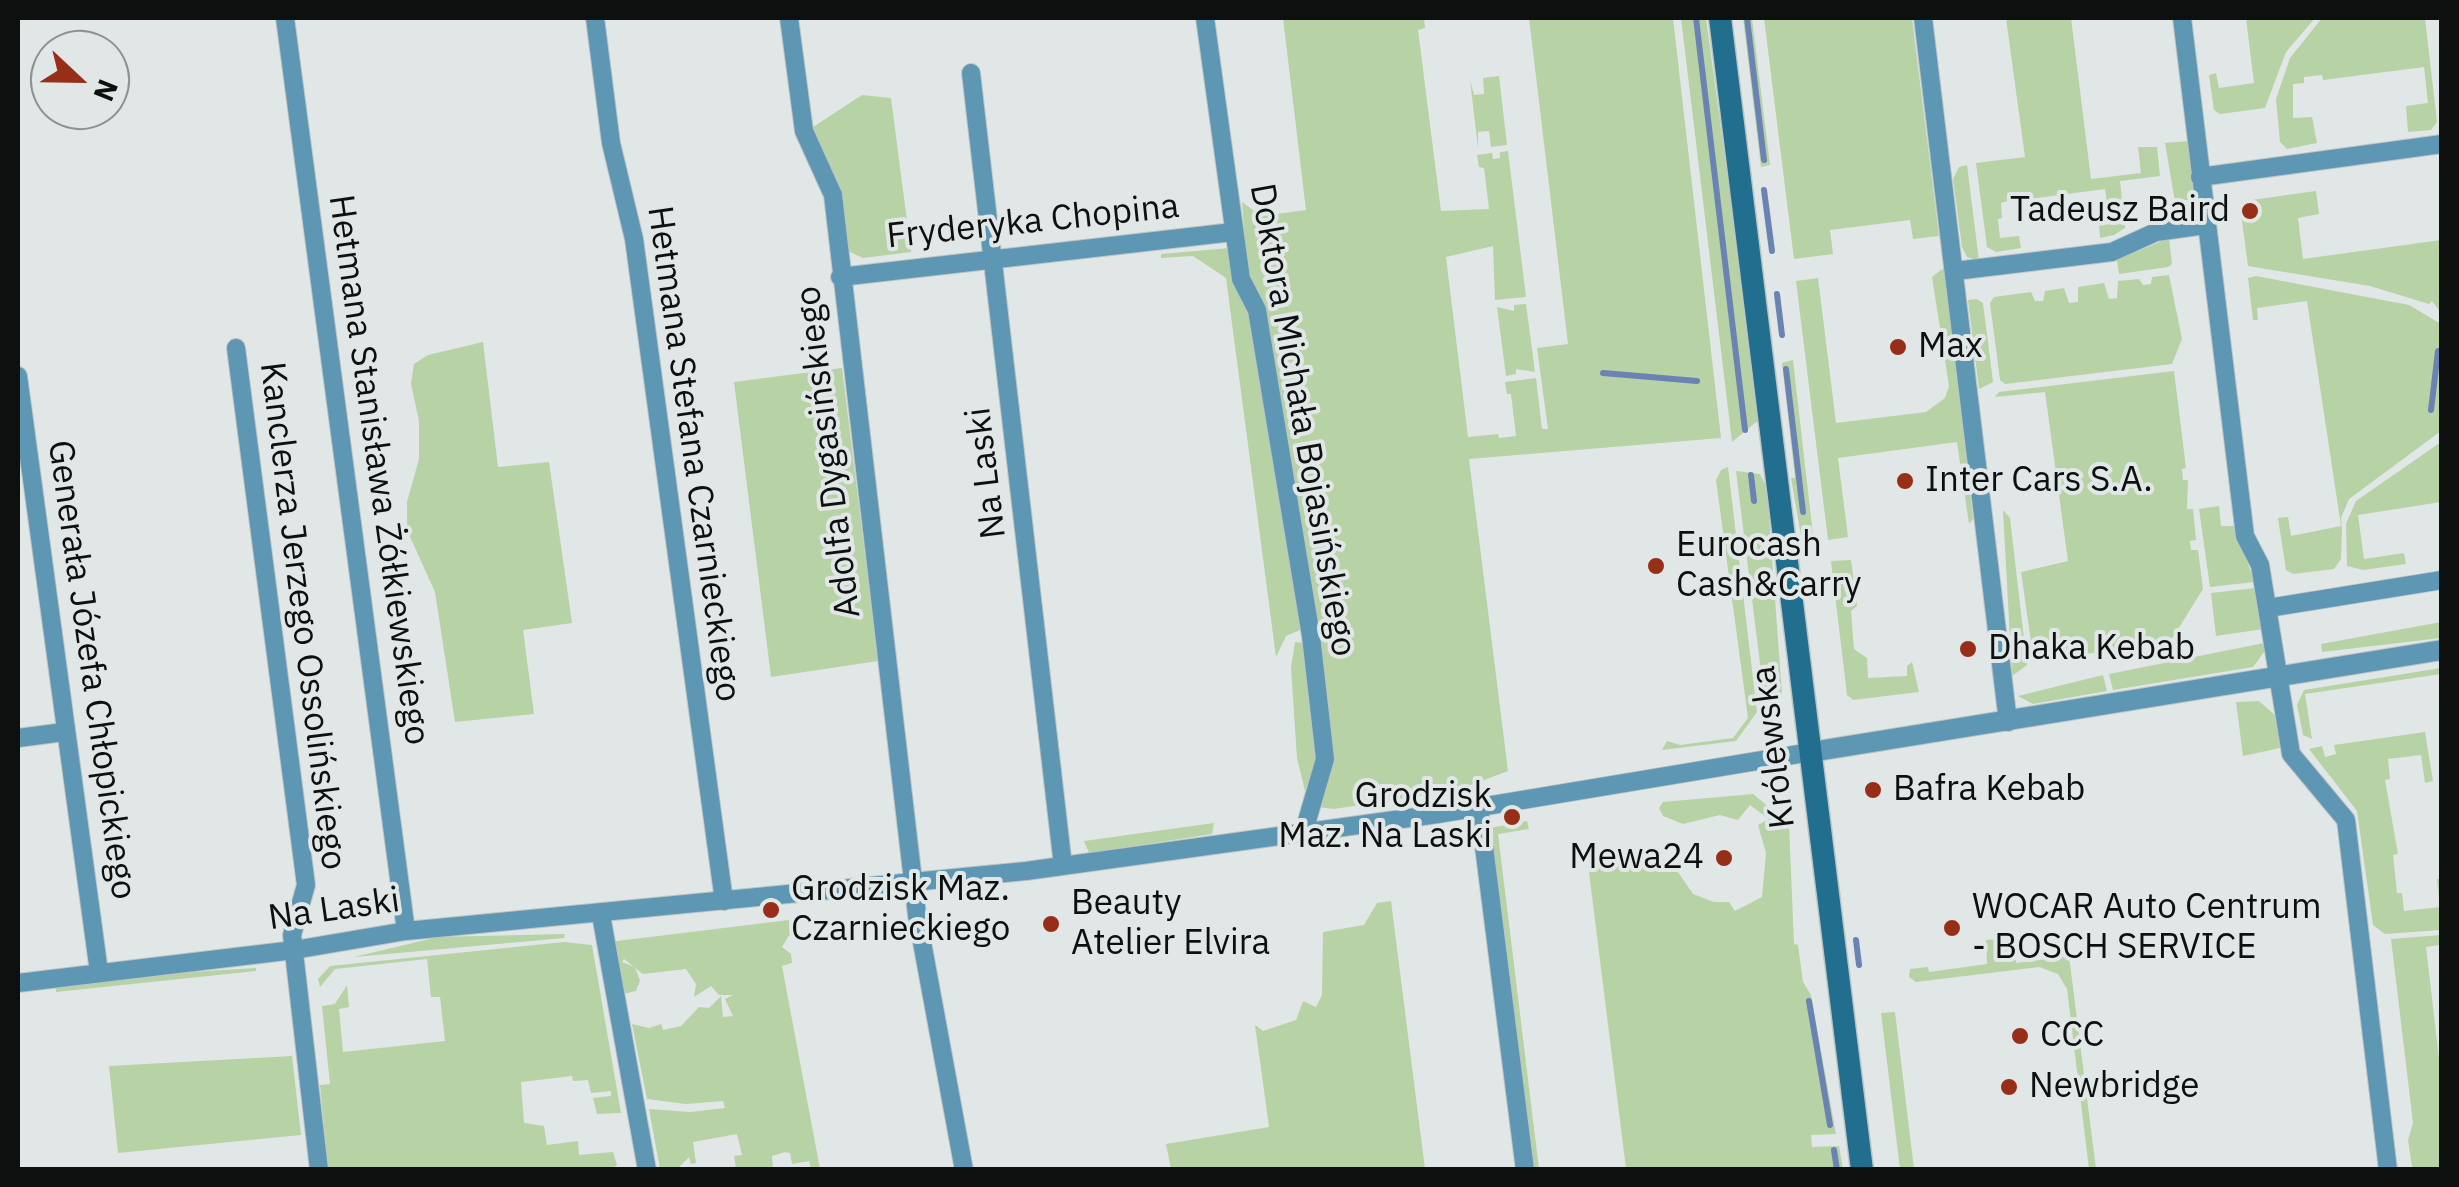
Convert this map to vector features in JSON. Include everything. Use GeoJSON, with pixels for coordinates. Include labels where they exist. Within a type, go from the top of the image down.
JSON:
{"type":"FeatureCollection","features":[{"type":"Feature","properties":{"kind":"main road","name":"Królewska"},"geometry":{"type":"LineString","coordinates":[[1720,18],[1862,1170]]}},
{"type":"Feature","properties":{"kind":"street","name":"Hetmana Stanisława Żółkiewskiego"},"geometry":{"type":"LineString","coordinates":[[285,18],[406,932]]}},
{"type":"Feature","properties":{"kind":"street","name":"Hetmana Stefana Czarnieckiego"},"geometry":{"type":"LineString","coordinates":[[595,18],[611,143],[634,239],[724,901]]}},
{"type":"Feature","properties":{"kind":"street","name":"Adolfa Dygasińskiego"},"geometry":{"type":"LineString","coordinates":[[789,18],[804,131],[832,195],[914,884],[964,1170]]}},
{"type":"Feature","properties":{"kind":"street","name":"Doktora Michała Bojasińskiego"},"geometry":{"type":"LineString","coordinates":[[1205,18],[1232,232],[1240,279],[1257,310],[1304,592],[1322,733],[1325,759],[1304,831]]}},
{"type":"Feature","properties":{"kind":"street"},"geometry":{"type":"LineString","coordinates":[[1923,18],[2008,722]]}},
{"type":"Feature","properties":{"kind":"street"},"geometry":{"type":"LineString","coordinates":[[2182,18],[2244,536],[2260,565],[2293,759],[2346,820],[2388,1170]]}},
{"type":"Feature","properties":{"kind":"street","name":"Na Laski"},"geometry":{"type":"LineString","coordinates":[[972,74],[1063,866]]}},
{"type":"Feature","properties":{"kind":"street"},"geometry":{"type":"LineString","coordinates":[[2200,176],[2442,144]]}},
{"type":"Feature","properties":{"kind":"street"},"geometry":{"type":"LineString","coordinates":[[1955,271],[2112,252],[2156,232],[2206,225]]}},
{"type":"Feature","properties":{"kind":"street","name":"Fryderyka Chopina"},"geometry":{"type":"LineString","coordinates":[[840,277],[1232,232]]}},
{"type":"Feature","properties":{"kind":"street","name":"Kanclerza Jerzego Ossolińskiego"},"geometry":{"type":"LineString","coordinates":[[236,348],[306,885],[292,935],[318,1170]]}},
{"type":"Feature","properties":{"kind":"street","name":"Generała Józefa Chłopickiego"},"geometry":{"type":"LineString","coordinates":[[18,376],[99,972]]}},
{"type":"Feature","properties":{"kind":"street"},"geometry":{"type":"LineString","coordinates":[[2268,608],[2442,580]]}},
{"type":"Feature","properties":{"kind":"street"},"geometry":{"type":"LineString","coordinates":[[1811,752],[2442,650]]}},
{"type":"Feature","properties":{"kind":"street"},"geometry":{"type":"LineString","coordinates":[[18,738],[64,732]]}},
{"type":"Feature","properties":{"kind":"street","name":"Na Laski"},"geometry":{"type":"LineString","coordinates":[[18,982],[294,950],[406,932],[914,884],[1063,866],[1479,808],[1811,752]]}},
{"type":"Feature","properties":{"kind":"street"},"geometry":{"type":"LineString","coordinates":[[1479,808],[1525,1170]]}},
{"type":"Feature","properties":{"kind":"street"},"geometry":{"type":"LineString","coordinates":[[601,915],[648,1170]]}},
{"type":"Feature","properties":{"kind":"green space"},"geometry":{"type":"Polygon","coordinates":[[[1283,18],[1424,18],[1425,28],[1418,30],[1441,211],[1489,209],[1484,168],[1479,167],[1477,155],[1492,153],[1493,159],[1508,151],[1526,297],[1495,300],[1493,246],[1446,257],[1468,437],[1498,434],[1499,438],[1516,436],[1511,394],[1507,394],[1505,382],[1536,378],[1542,429],[1548,429],[1537,348],[1568,344],[1529,18],[1673,18],[1721,438],[1469,459],[1508,771],[1458,790],[1334,809],[1318,807],[1331,770],[1247,268],[1242,202],[1261,216],[1306,210],[1283,18]]]}},
{"type":"Feature","properties":{"kind":"green space"},"geometry":{"type":"Polygon","coordinates":[[[1681,18],[1706,18],[1760,419],[1732,442],[1681,18]]]}},
{"type":"Feature","properties":{"kind":"green space"},"geometry":{"type":"Polygon","coordinates":[[[1743,18],[1752,18],[1770,165],[1761,167],[1743,18]]]}},
{"type":"Feature","properties":{"kind":"green space"},"geometry":{"type":"Polygon","coordinates":[[[1764,18],[1912,18],[1939,236],[1913,239],[1910,220],[1830,230],[1833,254],[1794,259],[1764,18]]]}},
{"type":"Feature","properties":{"kind":"green space"},"geometry":{"type":"Polygon","coordinates":[[[2006,18],[2071,18],[2091,179],[2141,173],[2138,147],[2157,147],[2160,176],[2120,181],[2125,228],[2114,235],[2100,238],[2099,226],[2110,224],[2105,189],[2029,199],[2028,195],[2001,203],[2002,218],[1998,219],[2000,238],[2019,236],[2021,248],[1996,252],[1987,247],[1976,163],[2025,157],[2006,18]]]}},
{"type":"Feature","properties":{"kind":"green space"},"geometry":{"type":"Polygon","coordinates":[[[2246,18],[2315,18],[2286,52],[2265,108],[2220,114],[2214,110],[2209,75],[2216,73],[2219,88],[2254,83],[2246,18]]]}},
{"type":"Feature","properties":{"kind":"green space"},"geometry":{"type":"Polygon","coordinates":[[[2322,18],[2425,18],[2437,122],[2431,130],[2408,132],[2406,106],[2428,103],[2424,67],[2323,80],[2322,75],[2304,77],[2304,83],[2293,84],[2293,118],[2312,117],[2317,143],[2287,149],[2280,142],[2276,99],[2290,58],[2322,18]]]}},
{"type":"Feature","properties":{"kind":"green space"},"geometry":{"type":"Polygon","coordinates":[[[1499,76],[1507,145],[1491,147],[1489,131],[1478,132],[1478,148],[1470,80],[1474,95],[1484,94],[1483,78],[1499,76]]]}},
{"type":"Feature","properties":{"kind":"green space"},"geometry":{"type":"Polygon","coordinates":[[[862,95],[891,98],[911,252],[863,258],[848,251],[810,129],[862,95]]]}},
{"type":"Feature","properties":{"kind":"green space"},"geometry":{"type":"Polygon","coordinates":[[[2189,141],[2195,199],[2175,202],[2165,143],[2189,141]]]}},
{"type":"Feature","properties":{"kind":"green space"},"geometry":{"type":"Polygon","coordinates":[[[1967,165],[1979,261],[1967,257],[1962,247],[1953,179],[1959,167],[1967,165]]]}},
{"type":"Feature","properties":{"kind":"green space"},"geometry":{"type":"Polygon","coordinates":[[[2316,191],[2319,214],[2298,218],[2303,259],[2441,240],[2441,313],[2432,301],[2429,304],[2370,286],[2248,266],[2240,206],[2244,201],[2316,191]]]}},
{"type":"Feature","properties":{"kind":"green space"},"geometry":{"type":"Polygon","coordinates":[[[2169,238],[2172,264],[2168,267],[2119,274],[2117,260],[2169,238]]]}},
{"type":"Feature","properties":{"kind":"green space"},"geometry":{"type":"Polygon","coordinates":[[[1230,248],[1251,304],[1305,628],[1286,636],[1276,657],[1226,278],[1193,256],[1161,258],[1161,254],[1230,248]]]}},
{"type":"Feature","properties":{"kind":"green space"},"geometry":{"type":"Polygon","coordinates":[[[1945,267],[1973,519],[1969,524],[1957,442],[1838,458],[1848,537],[1828,540],[1796,281],[1818,278],[1836,423],[1926,412],[1945,398],[1949,386],[1932,277],[1945,267]]]}},
{"type":"Feature","properties":{"kind":"green space"},"geometry":{"type":"Polygon","coordinates":[[[2169,275],[2182,339],[2172,364],[2005,384],[2000,380],[1990,303],[1994,297],[2031,292],[2035,301],[2043,301],[2045,291],[2064,288],[2069,303],[2078,302],[2078,287],[2104,283],[2109,299],[2117,298],[2118,281],[2139,279],[2143,285],[2151,284],[2152,277],[2169,275]]]}},
{"type":"Feature","properties":{"kind":"green space"},"geometry":{"type":"Polygon","coordinates":[[[2256,276],[2409,305],[2441,324],[2441,431],[2349,499],[2341,518],[2342,529],[2341,559],[2334,569],[2293,574],[2286,570],[2278,518],[2288,517],[2291,536],[2341,526],[2307,301],[2257,308],[2258,320],[2253,320],[2248,278],[2256,276]]]}},
{"type":"Feature","properties":{"kind":"green space"},"geometry":{"type":"Polygon","coordinates":[[[1968,300],[1983,303],[1993,382],[1979,389],[1968,300]]]}},
{"type":"Feature","properties":{"kind":"green space"},"geometry":{"type":"Polygon","coordinates":[[[1526,304],[1535,372],[1516,369],[1516,374],[1506,376],[1497,307],[1514,311],[1514,305],[1526,304]]]}},
{"type":"Feature","properties":{"kind":"green space"},"geometry":{"type":"Polygon","coordinates":[[[483,342],[498,467],[549,462],[572,623],[523,630],[534,714],[455,722],[435,592],[407,530],[407,502],[419,459],[419,421],[411,384],[414,364],[428,355],[483,342]]]}},
{"type":"Feature","properties":{"kind":"green space"},"geometry":{"type":"Polygon","coordinates":[[[1793,360],[1814,544],[1801,536],[1791,478],[1795,478],[1782,363],[1793,360]]]}},
{"type":"Feature","properties":{"kind":"green space"},"geometry":{"type":"Polygon","coordinates":[[[842,368],[878,661],[771,677],[734,382],[842,368]]]}},
{"type":"Feature","properties":{"kind":"green space"},"geometry":{"type":"Polygon","coordinates":[[[2174,371],[2186,468],[2182,469],[2183,480],[2188,480],[2187,509],[2193,509],[2196,540],[2190,541],[2191,550],[2198,550],[2203,589],[2170,642],[2037,661],[2033,656],[2021,572],[2068,561],[2045,392],[1995,397],[1999,392],[2174,371]]]}},
{"type":"Feature","properties":{"kind":"green space"},"geometry":{"type":"Polygon","coordinates":[[[2441,442],[2441,502],[2358,515],[2364,559],[2404,553],[2406,564],[2363,570],[2347,566],[2346,524],[2356,501],[2441,442]]]}},
{"type":"Feature","properties":{"kind":"green space"},"geometry":{"type":"Polygon","coordinates":[[[1728,467],[1757,712],[1736,741],[1662,750],[1667,741],[1680,745],[1733,738],[1748,718],[1716,480],[1721,470],[1728,467]]]}},
{"type":"Feature","properties":{"kind":"green space"},"geometry":{"type":"Polygon","coordinates":[[[1736,471],[1760,474],[1767,489],[1782,694],[1764,695],[1736,471]]]}},
{"type":"Feature","properties":{"kind":"green space"},"geometry":{"type":"Polygon","coordinates":[[[2219,506],[2221,526],[2236,526],[2254,582],[2210,587],[2199,509],[2219,506]]]}},
{"type":"Feature","properties":{"kind":"green space"},"geometry":{"type":"Polygon","coordinates":[[[2003,510],[2010,518],[2027,665],[2012,676],[2003,510]]]}},
{"type":"Feature","properties":{"kind":"green space"},"geometry":{"type":"Polygon","coordinates":[[[1851,560],[1857,606],[1851,611],[1854,649],[1867,658],[1868,678],[1907,676],[1907,666],[1912,662],[1919,692],[1853,700],[1847,695],[1831,561],[1851,560]]]}},
{"type":"Feature","properties":{"kind":"green space"},"geometry":{"type":"Polygon","coordinates":[[[2255,588],[2263,629],[2216,636],[2211,593],[2255,588]]]}},
{"type":"Feature","properties":{"kind":"green space"},"geometry":{"type":"Polygon","coordinates":[[[2441,622],[2441,638],[2322,652],[2321,644],[2441,622]]]}},
{"type":"Feature","properties":{"kind":"green space"},"geometry":{"type":"Polygon","coordinates":[[[1295,642],[1303,643],[1320,751],[1305,791],[1297,758],[1291,668],[1295,642]]]}},
{"type":"Feature","properties":{"kind":"green space"},"geometry":{"type":"Polygon","coordinates":[[[2264,643],[2264,652],[2253,667],[2113,690],[2109,674],[2264,643]]]}},
{"type":"Feature","properties":{"kind":"green space"},"geometry":{"type":"Polygon","coordinates":[[[2441,668],[2441,674],[2305,694],[2312,739],[2303,735],[2297,705],[2304,690],[2441,668]]]}},
{"type":"Feature","properties":{"kind":"green space"},"geometry":{"type":"Polygon","coordinates":[[[2103,675],[2107,691],[2033,704],[2018,696],[2103,675]]]}},
{"type":"Feature","properties":{"kind":"green space"},"geometry":{"type":"Polygon","coordinates":[[[2259,701],[2277,717],[2280,748],[2243,756],[2236,702],[2259,701]]]}},
{"type":"Feature","properties":{"kind":"green space"},"geometry":{"type":"Polygon","coordinates":[[[2425,732],[2433,781],[2425,783],[2421,755],[2388,759],[2390,779],[2385,780],[2398,854],[2393,855],[2397,893],[2402,893],[2404,911],[2440,907],[2437,879],[2441,879],[2441,930],[2385,934],[2373,925],[2357,811],[2309,749],[2322,746],[2325,757],[2336,754],[2334,745],[2425,732]]]}},
{"type":"Feature","properties":{"kind":"green space"},"geometry":{"type":"Polygon","coordinates":[[[1753,794],[1789,824],[1794,944],[1798,945],[1803,982],[1811,995],[1836,1134],[1811,1135],[1812,1147],[1839,1146],[1843,1169],[1626,1169],[1587,856],[1633,851],[1635,863],[1669,859],[1693,894],[1714,902],[1729,902],[1735,911],[1762,897],[1766,853],[1758,825],[1769,819],[1750,805],[1738,820],[1720,815],[1683,824],[1663,816],[1659,808],[1663,802],[1753,794]]]}},
{"type":"Feature","properties":{"kind":"green space"},"geometry":{"type":"Polygon","coordinates":[[[1527,821],[1529,829],[1498,834],[1539,1169],[1533,1169],[1490,828],[1527,821]]]}},
{"type":"Feature","properties":{"kind":"green space"},"geometry":{"type":"Polygon","coordinates":[[[1214,823],[1212,834],[1089,853],[1084,841],[1214,823]]]}},
{"type":"Feature","properties":{"kind":"green space"},"geometry":{"type":"Polygon","coordinates":[[[1391,901],[1425,1169],[1171,1169],[1166,1144],[1269,1127],[1255,1025],[1263,1031],[1296,1020],[1303,1001],[1316,1007],[1322,995],[1323,932],[1364,925],[1377,903],[1391,901]]]}},
{"type":"Feature","properties":{"kind":"green space"},"geometry":{"type":"Polygon","coordinates":[[[789,920],[790,934],[782,947],[791,954],[792,963],[782,966],[820,1169],[811,1169],[809,1161],[792,1164],[790,1153],[785,1152],[772,1156],[773,1169],[736,1169],[734,1156],[742,1155],[737,1134],[693,1142],[696,1163],[691,1164],[689,1157],[677,1169],[660,1169],[649,1109],[690,1112],[725,1108],[723,1101],[686,1104],[647,1099],[632,1024],[649,1028],[661,1024],[663,1030],[681,1026],[699,1007],[709,1008],[721,996],[723,1017],[733,1016],[725,999],[733,995],[719,995],[711,986],[694,997],[696,984],[686,969],[643,974],[635,968],[640,981],[636,991],[623,994],[609,942],[789,920]]]}},
{"type":"Feature","properties":{"kind":"green space"},"geometry":{"type":"Polygon","coordinates":[[[565,934],[564,938],[354,957],[438,937],[565,934]]]}},
{"type":"Feature","properties":{"kind":"green space"},"geometry":{"type":"Polygon","coordinates":[[[2441,935],[2439,945],[2426,947],[2441,1076],[2441,1169],[2418,1169],[2412,1167],[2408,1140],[2413,1123],[2391,939],[2441,935]]]}},
{"type":"Feature","properties":{"kind":"green space"},"geometry":{"type":"Polygon","coordinates":[[[2013,938],[2016,963],[2069,956],[2096,1169],[2089,1169],[2067,989],[2058,974],[2039,967],[1916,982],[1909,977],[1910,969],[1928,967],[1929,972],[1987,964],[1986,940],[2013,938]]]}},
{"type":"Feature","properties":{"kind":"green space"},"geometry":{"type":"Polygon","coordinates":[[[564,942],[592,945],[621,1113],[597,1114],[593,1098],[611,1096],[611,1091],[591,1093],[588,1080],[573,1081],[572,1076],[521,1082],[524,1123],[544,1126],[547,1145],[578,1141],[579,1155],[613,1152],[617,1165],[610,1170],[328,1169],[320,1085],[330,1084],[322,1006],[335,1004],[347,985],[349,1007],[339,1009],[343,1052],[445,1041],[440,997],[431,997],[427,959],[335,969],[320,987],[318,979],[330,966],[564,942]]]}},
{"type":"Feature","properties":{"kind":"green space"},"geometry":{"type":"Polygon","coordinates":[[[256,968],[56,992],[56,987],[140,975],[256,968]]]}},
{"type":"Feature","properties":{"kind":"green space"},"geometry":{"type":"Polygon","coordinates":[[[1895,1012],[1914,1169],[1900,1169],[1881,1013],[1895,1012]]]}},
{"type":"Feature","properties":{"kind":"green space"},"geometry":{"type":"Polygon","coordinates":[[[292,1056],[301,1135],[118,1153],[109,1066],[292,1056]]]}},
{"type":"Feature","properties":{"kind":"waterway"},"geometry":{"type":"LineString","coordinates":[[1696,18],[1745,430]]}},
{"type":"Feature","properties":{"kind":"waterway"},"geometry":{"type":"LineString","coordinates":[[1747,18],[1764,160]]}},
{"type":"Feature","properties":{"kind":"waterway"},"geometry":{"type":"LineString","coordinates":[[1764,190],[1772,251]]}},
{"type":"Feature","properties":{"kind":"waterway"},"geometry":{"type":"LineString","coordinates":[[1777,294],[1782,335]]}},
{"type":"Feature","properties":{"kind":"waterway"},"geometry":{"type":"LineString","coordinates":[[2431,410],[2438,351]]}},
{"type":"Feature","properties":{"kind":"waterway"},"geometry":{"type":"LineString","coordinates":[[1786,369],[1803,512]]}},
{"type":"Feature","properties":{"kind":"waterway"},"geometry":{"type":"LineString","coordinates":[[1603,373],[1697,381]]}},
{"type":"Feature","properties":{"kind":"waterway"},"geometry":{"type":"LineString","coordinates":[[1751,475],[1754,501]]}},
{"type":"Feature","properties":{"kind":"waterway"},"geometry":{"type":"LineString","coordinates":[[1856,940],[1859,965]]}},
{"type":"Feature","properties":{"kind":"waterway"},"geometry":{"type":"LineString","coordinates":[[1809,1001],[1830,1125]]}},
{"type":"Feature","properties":{"kind":"waterway"},"geometry":{"type":"LineString","coordinates":[[1834,1150],[1837,1170]]}},
{"type":"Feature","properties":{"kind":"place","name":"Tadeusz Baird"},"geometry":{"type":"Point","coordinates":[2250,211]}},
{"type":"Feature","properties":{"kind":"place","name":"Max"},"geometry":{"type":"Point","coordinates":[1898,347]}},
{"type":"Feature","properties":{"kind":"place","name":"Inter Cars S.A."},"geometry":{"type":"Point","coordinates":[1905,481]}},
{"type":"Feature","properties":{"kind":"place","name":"Eurocash Cash&Carry"},"geometry":{"type":"Point","coordinates":[1656,566]}},
{"type":"Feature","properties":{"kind":"place","name":"Dhaka Kebab"},"geometry":{"type":"Point","coordinates":[1968,649]}},
{"type":"Feature","properties":{"kind":"place","name":"Bafra Kebab"},"geometry":{"type":"Point","coordinates":[1873,790]}},
{"type":"Feature","properties":{"kind":"place","name":"Grodzisk Maz. Na Laski"},"geometry":{"type":"Point","coordinates":[1512,817]}},
{"type":"Feature","properties":{"kind":"place","name":"Mewa24"},"geometry":{"type":"Point","coordinates":[1724,858]}},
{"type":"Feature","properties":{"kind":"place","name":"Grodzisk Maz. Czarnieckiego"},"geometry":{"type":"Point","coordinates":[771,910]}},
{"type":"Feature","properties":{"kind":"place","name":"Beauty Atelier Elvira"},"geometry":{"type":"Point","coordinates":[1051,924]}},
{"type":"Feature","properties":{"kind":"place","name":"WOCAR Auto Centrum - BOSCH SERVICE"},"geometry":{"type":"Point","coordinates":[1952,928]}},
{"type":"Feature","properties":{"kind":"place","name":"CCC"},"geometry":{"type":"Point","coordinates":[2020,1036]}},
{"type":"Feature","properties":{"kind":"place","name":"Newbridge"},"geometry":{"type":"Point","coordinates":[2009,1087]}}]}
